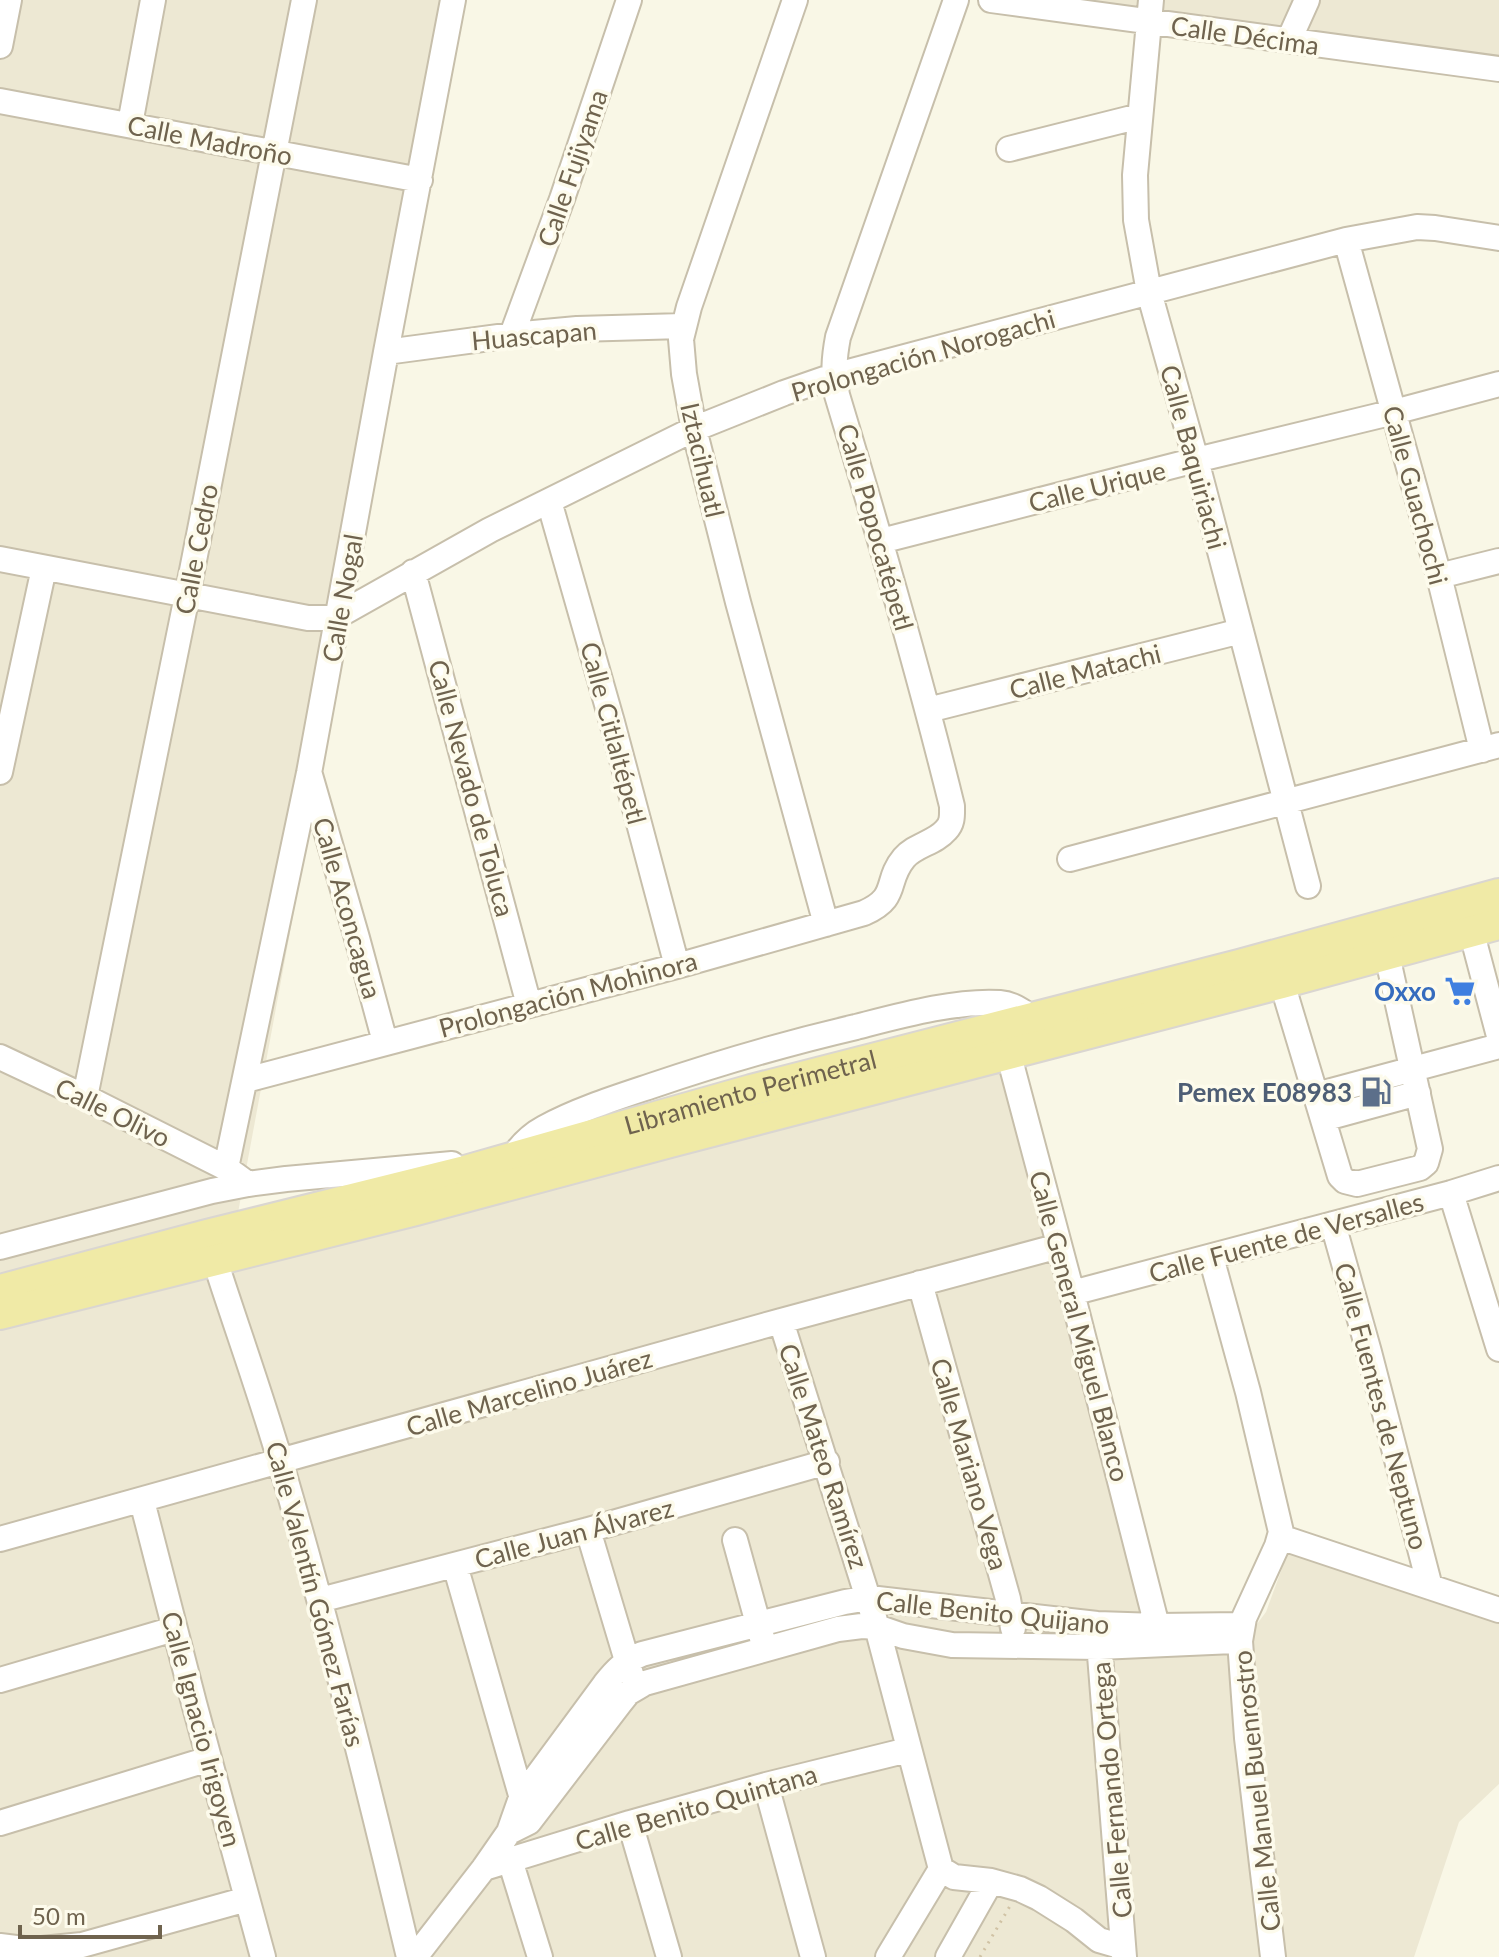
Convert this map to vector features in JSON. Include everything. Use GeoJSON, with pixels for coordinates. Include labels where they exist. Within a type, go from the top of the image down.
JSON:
{"type":"FeatureCollection","features":[{"type":"Feature","properties":{"kind":"main road","name":"Libramiento Perimetral"},"geometry":{"type":"LineString","coordinates":[[0,1314],[465,1171],[737,1094],[1282,983],[1387,955],[1478,920],[1499,894]]}},
{"type":"Feature","properties":{"kind":"main road","name":"Libramiento Perimetral"},"geometry":{"type":"LineString","coordinates":[[0,1290],[416,1210],[685,1138],[1005,1040],[1032,1018],[1478,920]]}},
{"type":"Feature","properties":{"kind":"street"},"geometry":{"type":"LineString","coordinates":[[0,46],[9,0]]}},
{"type":"Feature","properties":{"kind":"street"},"geometry":{"type":"LineString","coordinates":[[130,124],[153,0]]}},
{"type":"Feature","properties":{"kind":"street","name":"Calle Cedro"},"geometry":{"type":"LineString","coordinates":[[85,1097],[304,0]]}},
{"type":"Feature","properties":{"kind":"street","name":"Calle Nogal"},"geometry":{"type":"LineString","coordinates":[[226,1168],[309,773],[453,0]]}},
{"type":"Feature","properties":{"kind":"street","name":"Calle Fujiyama"},"geometry":{"type":"LineString","coordinates":[[512,335],[629,0]]}},
{"type":"Feature","properties":{"kind":"street","name":"Iztacihuatl"},"geometry":{"type":"LineString","coordinates":[[795,0],[681,339],[694,429],[826,924]]}},
{"type":"Feature","properties":{"kind":"street","name":"Calle Popocatépetl"},"geometry":{"type":"LineString","coordinates":[[886,898],[905,856],[947,829],[952,818],[952,806],[881,541],[837,395],[833,376],[834,359],[838,337],[956,0]]}},
{"type":"Feature","properties":{"kind":"street","name":"Calle Décima"},"geometry":{"type":"LineString","coordinates":[[991,0],[1150,11],[1289,40],[1499,69]]}},
{"type":"Feature","properties":{"kind":"street"},"geometry":{"type":"LineString","coordinates":[[1289,40],[1307,0]]}},
{"type":"Feature","properties":{"kind":"street","name":"Calle Baquiriachi"},"geometry":{"type":"LineString","coordinates":[[1150,11],[1134,194],[1149,292],[1308,886]]}},
{"type":"Feature","properties":{"kind":"street","name":"Calle Madroño"},"geometry":{"type":"LineString","coordinates":[[0,101],[420,180]]}},
{"type":"Feature","properties":{"kind":"street"},"geometry":{"type":"LineString","coordinates":[[1009,149],[1140,116]]}},
{"type":"Feature","properties":{"kind":"street","name":"Prolongación Norogachi"},"geometry":{"type":"LineString","coordinates":[[339,615],[490,530],[694,429],[833,376],[1346,240],[1417,227],[1499,238]]}},
{"type":"Feature","properties":{"kind":"street","name":"Calle Guachochi"},"geometry":{"type":"LineString","coordinates":[[1346,240],[1490,748]]}},
{"type":"Feature","properties":{"kind":"street","name":"Huascapan"},"geometry":{"type":"LineString","coordinates":[[386,352],[577,329],[683,326]]}},
{"type":"Feature","properties":{"kind":"street","name":"Calle Urique"},"geometry":{"type":"LineString","coordinates":[[881,541],[1499,384]]}},
{"type":"Feature","properties":{"kind":"street","name":"Calle Citlaltépetl"},"geometry":{"type":"LineString","coordinates":[[549,501],[677,966]]}},
{"type":"Feature","properties":{"kind":"street"},"geometry":{"type":"LineString","coordinates":[[0,559],[308,618],[339,615]]}},
{"type":"Feature","properties":{"kind":"street"},"geometry":{"type":"LineString","coordinates":[[1439,576],[1499,561]]}},
{"type":"Feature","properties":{"kind":"street"},"geometry":{"type":"LineString","coordinates":[[0,772],[44,568]]}},
{"type":"Feature","properties":{"kind":"street","name":"Calle Nevado de Toluca"},"geometry":{"type":"LineString","coordinates":[[413,572],[529,1005]]}},
{"type":"Feature","properties":{"kind":"street","name":"Calle Matachi"},"geometry":{"type":"LineString","coordinates":[[928,710],[1241,631]]}},
{"type":"Feature","properties":{"kind":"street"},"geometry":{"type":"LineString","coordinates":[[1070,859],[1490,748]]}},
{"type":"Feature","properties":{"kind":"street","name":"Calle Aconcagua"},"geometry":{"type":"LineString","coordinates":[[309,773],[385,1042]]}},
{"type":"Feature","properties":{"kind":"street","name":"Prolongación Mohinora"},"geometry":{"type":"LineString","coordinates":[[246,1080],[826,924],[864,913],[886,898]]}},
{"type":"Feature","properties":{"kind":"street"},"geometry":{"type":"LineString","coordinates":[[1478,920],[1499,1036]]}},
{"type":"Feature","properties":{"kind":"street"},"geometry":{"type":"LineString","coordinates":[[1282,983],[1340,1176],[1357,1184],[1420,1168],[1426,1163],[1430,1149],[1387,955]]}},
{"type":"Feature","properties":{"kind":"street"},"geometry":{"type":"LineString","coordinates":[[513,1157],[520,1145],[542,1129],[580,1112],[712,1065],[825,1034],[953,1006],[1005,1003],[1032,1018]]}},
{"type":"Feature","properties":{"kind":"street","name":"Calle General Miguel Blanco"},"geometry":{"type":"LineString","coordinates":[[1005,1040],[1157,1626]]}},
{"type":"Feature","properties":{"kind":"street"},"geometry":{"type":"LineString","coordinates":[[1316,1095],[1499,1046]]}},
{"type":"Feature","properties":{"kind":"street","name":"Calle Olivo"},"geometry":{"type":"LineString","coordinates":[[0,1057],[226,1168]]}},
{"type":"Feature","properties":{"kind":"street"},"geometry":{"type":"LineString","coordinates":[[1323,1119],[1418,1093]]}},
{"type":"Feature","properties":{"kind":"street"},"geometry":{"type":"LineString","coordinates":[[0,1247],[248,1184],[453,1164],[465,1171]]}},
{"type":"Feature","properties":{"kind":"street"},"geometry":{"type":"LineString","coordinates":[[226,1168],[248,1184]]}},
{"type":"Feature","properties":{"kind":"street","name":"Calle Fuente de Versalles"},"geometry":{"type":"LineString","coordinates":[[1072,1293],[1499,1178]]}},
{"type":"Feature","properties":{"kind":"street"},"geometry":{"type":"LineString","coordinates":[[1451,1193],[1499,1349]]}},
{"type":"Feature","properties":{"kind":"street","name":"Calle Fuentes de Neptuno"},"geometry":{"type":"LineString","coordinates":[[1333,1224],[1430,1587]]}},
{"type":"Feature","properties":{"kind":"street","name":"Calle Marcelino Juárez"},"geometry":{"type":"LineString","coordinates":[[0,1539],[1059,1246]]}},
{"type":"Feature","properties":{"kind":"street","name":"Calle Valentín Gómez Farías"},"geometry":{"type":"LineString","coordinates":[[211,1248],[281,1462],[412,1957]]}},
{"type":"Feature","properties":{"kind":"street"},"geometry":{"type":"LineString","coordinates":[[1211,1257],[1280,1525],[1280,1537],[1241,1633]]}},
{"type":"Feature","properties":{"kind":"street","name":"Calle Mariano Vega"},"geometry":{"type":"LineString","coordinates":[[920,1283],[1008,1599],[1015,1646]]}},
{"type":"Feature","properties":{"kind":"street","name":"Calle Mateo Ramírez"},"geometry":{"type":"LineString","coordinates":[[781,1321],[869,1598],[941,1869]]}},
{"type":"Feature","properties":{"kind":"street","name":"Calle Juan Álvarez"},"geometry":{"type":"LineString","coordinates":[[320,1600],[588,1530],[827,1462]]}},
{"type":"Feature","properties":{"kind":"street","name":"Calle Ignacio Irigoyen"},"geometry":{"type":"LineString","coordinates":[[142,1501],[263,1957]]}},
{"type":"Feature","properties":{"kind":"street"},"geometry":{"type":"LineString","coordinates":[[588,1530],[636,1688]]}},
{"type":"Feature","properties":{"kind":"street"},"geometry":{"type":"LineString","coordinates":[[1280,1537],[1499,1610]]}},
{"type":"Feature","properties":{"kind":"street"},"geometry":{"type":"LineString","coordinates":[[735,1540],[765,1650]]}},
{"type":"Feature","properties":{"kind":"street"},"geometry":{"type":"LineString","coordinates":[[455,1565],[521,1798],[519,1827]]}},
{"type":"Feature","properties":{"kind":"street","name":"Calle Benito Quijano"},"geometry":{"type":"LineString","coordinates":[[521,1798],[605,1684],[627,1661],[642,1654],[845,1602],[869,1598],[1011,1615],[1098,1635],[1241,1633]]}},
{"type":"Feature","properties":{"kind":"street","name":"Calle Benito Quijano"},"geometry":{"type":"LineString","coordinates":[[412,1957],[620,1703],[645,1683],[838,1629],[862,1626],[952,1645],[1015,1646],[1157,1626],[1241,1633]]}},
{"type":"Feature","properties":{"kind":"street"},"geometry":{"type":"LineString","coordinates":[[0,1680],[174,1629]]}},
{"type":"Feature","properties":{"kind":"street","name":"Calle Manuel Buenrostro"},"geometry":{"type":"LineString","coordinates":[[1241,1633],[1247,1738],[1273,1957]]}},
{"type":"Feature","properties":{"kind":"street","name":"Calle Fernando Ortega"},"geometry":{"type":"LineString","coordinates":[[1098,1635],[1115,1951]]}},
{"type":"Feature","properties":{"kind":"street","name":"Calle Benito Quintana"},"geometry":{"type":"LineString","coordinates":[[484,1868],[766,1785],[908,1750]]}},
{"type":"Feature","properties":{"kind":"street"},"geometry":{"type":"LineString","coordinates":[[0,1823],[209,1759]]}},
{"type":"Feature","properties":{"kind":"street"},"geometry":{"type":"LineString","coordinates":[[766,1785],[813,1957]]}},
{"type":"Feature","properties":{"kind":"street"},"geometry":{"type":"LineString","coordinates":[[630,1823],[669,1957]]}},
{"type":"Feature","properties":{"kind":"street"},"geometry":{"type":"LineString","coordinates":[[510,1860],[540,1957]]}},
{"type":"Feature","properties":{"kind":"street"},"geometry":{"type":"LineString","coordinates":[[888,1957],[941,1869],[954,1877],[991,1881],[1020,1889],[1074,1920],[1115,1951]]}},
{"type":"Feature","properties":{"kind":"street"},"geometry":{"type":"LineString","coordinates":[[948,1957],[991,1881]]}},
{"type":"Feature","properties":{"kind":"street"},"geometry":{"type":"LineString","coordinates":[[0,1946],[56,1953],[247,1899]]}},
{"type":"Feature","properties":{"kind":"path"},"geometry":{"type":"LineString","coordinates":[[980,1957],[1020,1889]]}},
{"type":"Feature","properties":{"kind":"shaded area"},"geometry":{"type":"Polygon","coordinates":[[[0,0],[463,0],[232,1245],[1014,1040],[1170,1631],[1248,1636],[1266,1612],[1292,1541],[1499,1615],[1499,1784],[1459,1822],[1414,1957],[0,1957],[0,0]]]}},
{"type":"Feature","properties":{"kind":"shaded area"},"geometry":{"type":"Polygon","coordinates":[[[1002,0],[1499,0],[1499,68],[1002,0]]]}},
{"type":"Feature","properties":{"kind":"place","name":"Oxxo"},"geometry":{"type":"Point","coordinates":[1460,991]}},
{"type":"Feature","properties":{"kind":"place","name":"Pemex E08983"},"geometry":{"type":"Point","coordinates":[1376,1092]}}]}
